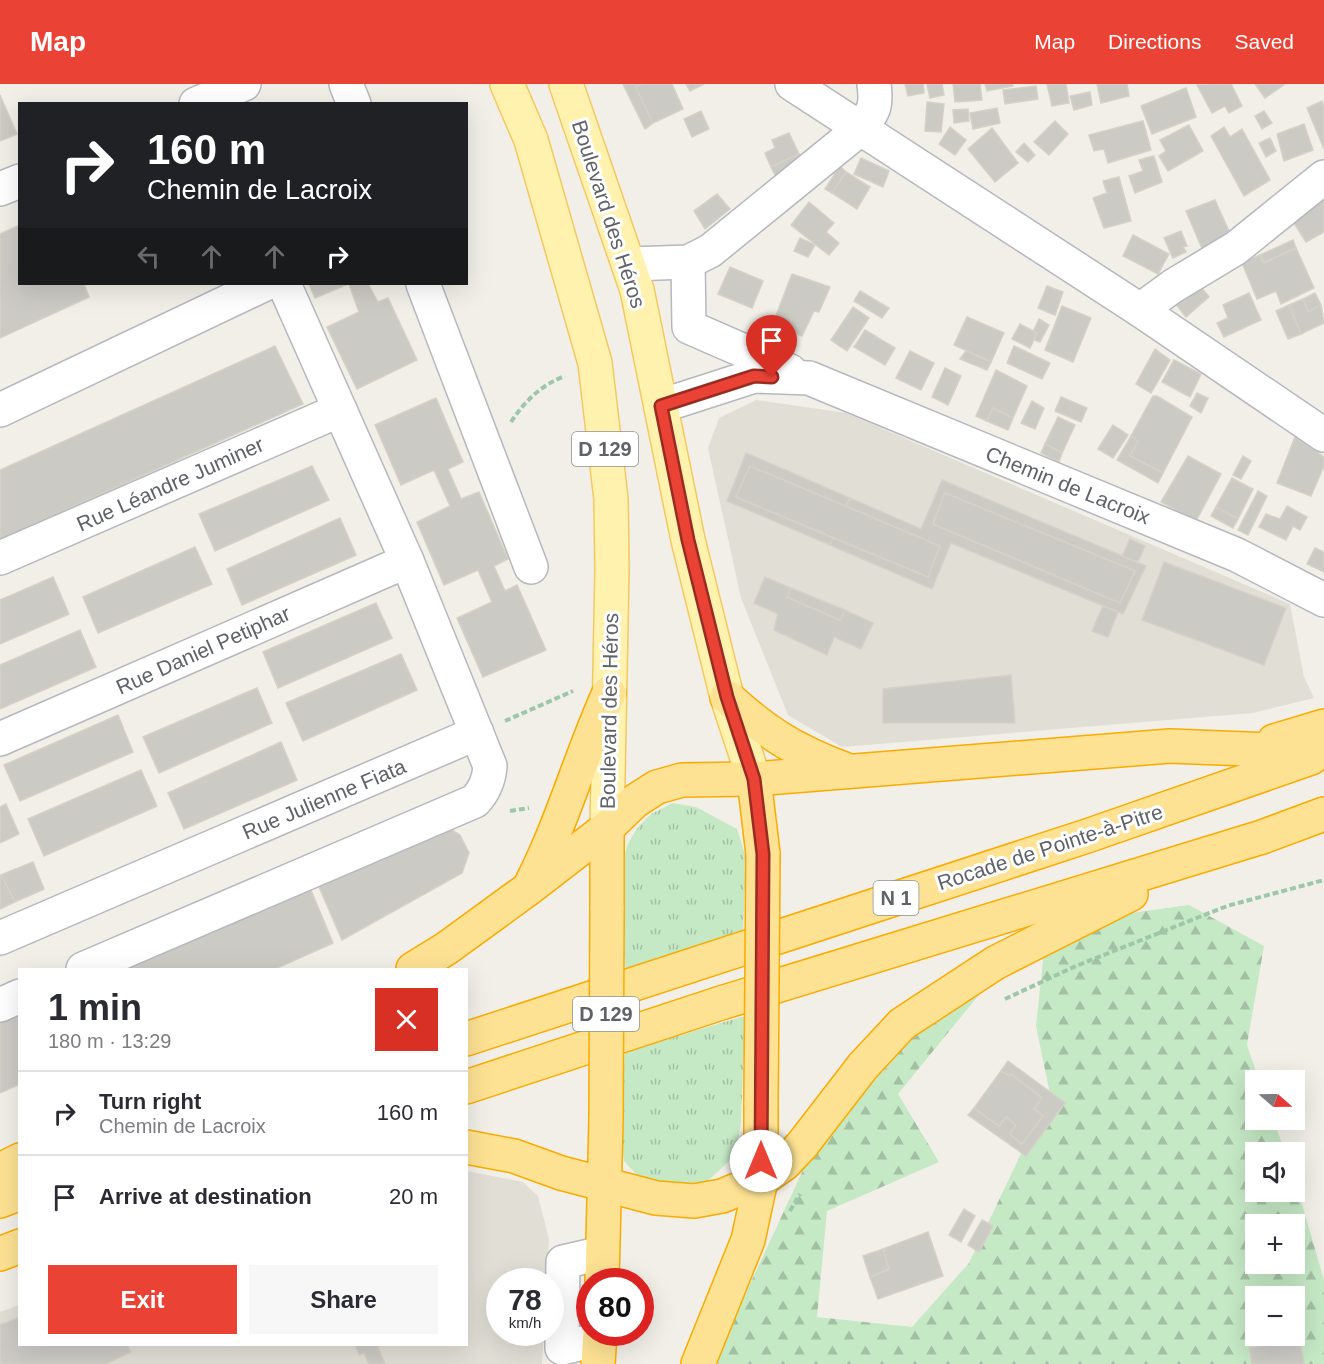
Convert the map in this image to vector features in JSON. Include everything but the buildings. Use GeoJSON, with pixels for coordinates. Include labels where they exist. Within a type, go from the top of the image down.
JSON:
{"type":"FeatureCollection","features":[{"type":"Feature","properties":{"kind":"highway"},"geometry":{"type":"LineString","coordinates":[[528,889],[549,849],[572,792],[587,742],[609,684]]}},
{"type":"Feature","properties":{"kind":"highway"},"geometry":{"type":"LineString","coordinates":[[727,697],[761,728],[803,752],[848,771]]}},
{"type":"Feature","properties":{"kind":"highway"},"geometry":{"type":"LineString","coordinates":[[1247,749],[1324,726]]}},
{"type":"Feature","properties":{"kind":"highway"},"geometry":{"type":"LineString","coordinates":[[415,968],[447,948],[528,889],[607,828],[635,801],[657,787],[682,780],[754,779],[1170,746],[1324,753]]}},
{"type":"Feature","properties":{"kind":"highway","name":"Rocade de Pointe-à-Pitre"},"geometry":{"type":"LineString","coordinates":[[468,1038],[1076,840],[1324,753]]}},
{"type":"Feature","properties":{"kind":"highway","name":"Boulevard des Héros"},"geometry":{"type":"LineString","coordinates":[[698,1364],[748,1240],[760,1180],[763,854],[754,779]]}},
{"type":"Feature","properties":{"kind":"highway"},"geometry":{"type":"LineString","coordinates":[[1150,884],[1323,827]]}},
{"type":"Feature","properties":{"kind":"highway","name":"N 1"},"geometry":{"type":"LineString","coordinates":[[468,1086],[721,1003],[1262,837],[1323,827]]}},
{"type":"Feature","properties":{"kind":"highway","name":"Boulevard des Héros"},"geometry":{"type":"LineString","coordinates":[[602,1267],[606,1185],[607,828]]}},
{"type":"Feature","properties":{"kind":"highway"},"geometry":{"type":"LineString","coordinates":[[468,1147],[514,1156],[656,1198],[694,1201],[722,1196],[760,1180],[784,1164],[802,1145],[863,1066],[902,1024],[995,963],[1210,853]]}},
{"type":"Feature","properties":{"kind":"highway"},"geometry":{"type":"LineString","coordinates":[[0,1170],[18,1161]]}},
{"type":"Feature","properties":{"kind":"highway"},"geometry":{"type":"LineString","coordinates":[[0,1201],[18,1194]]}},
{"type":"Feature","properties":{"kind":"highway"},"geometry":{"type":"LineString","coordinates":[[0,1254],[18,1247]]}},
{"type":"Feature","properties":{"kind":"highway"},"geometry":{"type":"LineString","coordinates":[[0,1263],[18,1258]]}},
{"type":"Feature","properties":{"kind":"main road","name":"Boulevard des Héros"},"geometry":{"type":"LineString","coordinates":[[507,84],[531,141],[596,363],[611,499],[612,569],[607,828]]}},
{"type":"Feature","properties":{"kind":"main road","name":"Boulevard des Héros"},"geometry":{"type":"LineString","coordinates":[[566,84],[630,264],[688,540],[727,697],[754,779]]}},
{"type":"Feature","properties":{"kind":"street"},"geometry":{"type":"LineString","coordinates":[[198,98],[244,84]]}},
{"type":"Feature","properties":{"kind":"street"},"geometry":{"type":"LineString","coordinates":[[346,84],[353,102]]}},
{"type":"Feature","properties":{"kind":"street"},"geometry":{"type":"LineString","coordinates":[[792,84],[1140,310],[1324,435]]}},
{"type":"Feature","properties":{"kind":"street"},"geometry":{"type":"LineString","coordinates":[[630,264],[688,262],[710,251],[860,129],[873,112],[878,97],[874,84]]}},
{"type":"Feature","properties":{"kind":"street"},"geometry":{"type":"LineString","coordinates":[[1140,310],[1173,286],[1236,248],[1324,177]]}},
{"type":"Feature","properties":{"kind":"street"},"geometry":{"type":"LineString","coordinates":[[0,189],[18,182]]}},
{"type":"Feature","properties":{"kind":"street","name":"Chemin de Lacroix"},"geometry":{"type":"LineString","coordinates":[[688,262],[689,327],[1237,555],[1324,600]]}},
{"type":"Feature","properties":{"kind":"street"},"geometry":{"type":"LineString","coordinates":[[0,410],[263,285]]}},
{"type":"Feature","properties":{"kind":"street"},"geometry":{"type":"LineString","coordinates":[[85,968],[475,801],[484,791],[490,766],[477,733],[407,561],[284,285]]}},
{"type":"Feature","properties":{"kind":"street"},"geometry":{"type":"LineString","coordinates":[[423,285],[531,567]]}},
{"type":"Feature","properties":{"kind":"street","name":"Chemin de Lacroix"},"geometry":{"type":"LineString","coordinates":[[661,406],[754,376],[808,378]]}},
{"type":"Feature","properties":{"kind":"street","name":"Rue Léandre Juminer"},"geometry":{"type":"LineString","coordinates":[[0,558],[340,410]]}},
{"type":"Feature","properties":{"kind":"street","name":"Rue Daniel Petiphar"},"geometry":{"type":"LineString","coordinates":[[0,739],[407,561]]}},
{"type":"Feature","properties":{"kind":"street","name":"Rue Julienne Fiata"},"geometry":{"type":"LineString","coordinates":[[0,938],[477,733]]}},
{"type":"Feature","properties":{"kind":"street"},"geometry":{"type":"LineString","coordinates":[[0,1005],[18,997]]}},
{"type":"Feature","properties":{"kind":"street"},"geometry":{"type":"LineString","coordinates":[[587,1346],[562,1348],[563,1262],[602,1267]]}},
{"type":"Feature","properties":{"kind":"path"},"geometry":{"type":"LineString","coordinates":[[488,455],[521,407],[546,384],[596,363]]}},
{"type":"Feature","properties":{"kind":"path"},"geometry":{"type":"LineString","coordinates":[[477,733],[609,684]]}},
{"type":"Feature","properties":{"kind":"path"},"geometry":{"type":"LineString","coordinates":[[1002,1000],[1076,966],[1227,906],[1324,880]]}},
{"type":"Feature","properties":{"kind":"path"},"geometry":{"type":"LineString","coordinates":[[787,1218],[804,1188]]}},
{"type":"Feature","properties":{"kind":"shaded area"},"geometry":{"type":"Polygon","coordinates":[[[756,400],[846,413],[1290,604],[1304,677],[1314,698],[1253,713],[842,747],[788,715],[741,598],[708,448],[719,418],[756,400]]]}},
{"type":"Feature","properties":{"kind":"shaded area"},"geometry":{"type":"Polygon","coordinates":[[[468,1171],[523,1182],[538,1196],[549,1239],[548,1268],[486,1268],[486,1346],[543,1346],[542,1364],[0,1364],[0,1312],[18,1305],[18,1346],[468,1346],[468,1171]]]}},
{"type":"Feature","properties":{"kind":"green space"},"geometry":{"type":"Polygon","coordinates":[[[672,803],[696,807],[737,829],[746,858],[743,933],[626,971],[619,889],[626,850],[635,832],[648,817],[672,803]]]}},
{"type":"Feature","properties":{"kind":"green space"},"geometry":{"type":"Polygon","coordinates":[[[1189,905],[1264,946],[1247,1045],[1256,1070],[1245,1070],[1245,1130],[1277,1130],[1281,1142],[1245,1142],[1245,1202],[1301,1202],[1305,1214],[1245,1214],[1245,1274],[1305,1274],[1305,1214],[1324,1280],[1324,1364],[718,1364],[720,1349],[809,1157],[888,1043],[991,980],[898,1094],[939,1162],[827,1211],[817,1317],[912,1327],[969,1263],[1027,1141],[1055,1118],[1036,1026],[1044,952],[1124,914],[1189,905]]]}},
{"type":"Feature","properties":{"kind":"green space"},"geometry":{"type":"Polygon","coordinates":[[[745,1017],[741,1121],[736,1155],[701,1187],[643,1182],[624,1161],[619,1133],[625,1052],[745,1017]]]}},
{"type":"Feature","properties":{"kind":"route"},"geometry":{"type":"LineString","coordinates":[[761,1161],[763,854],[754,779],[727,697],[688,540],[661,406],[754,376],[772,377]]}}]}
